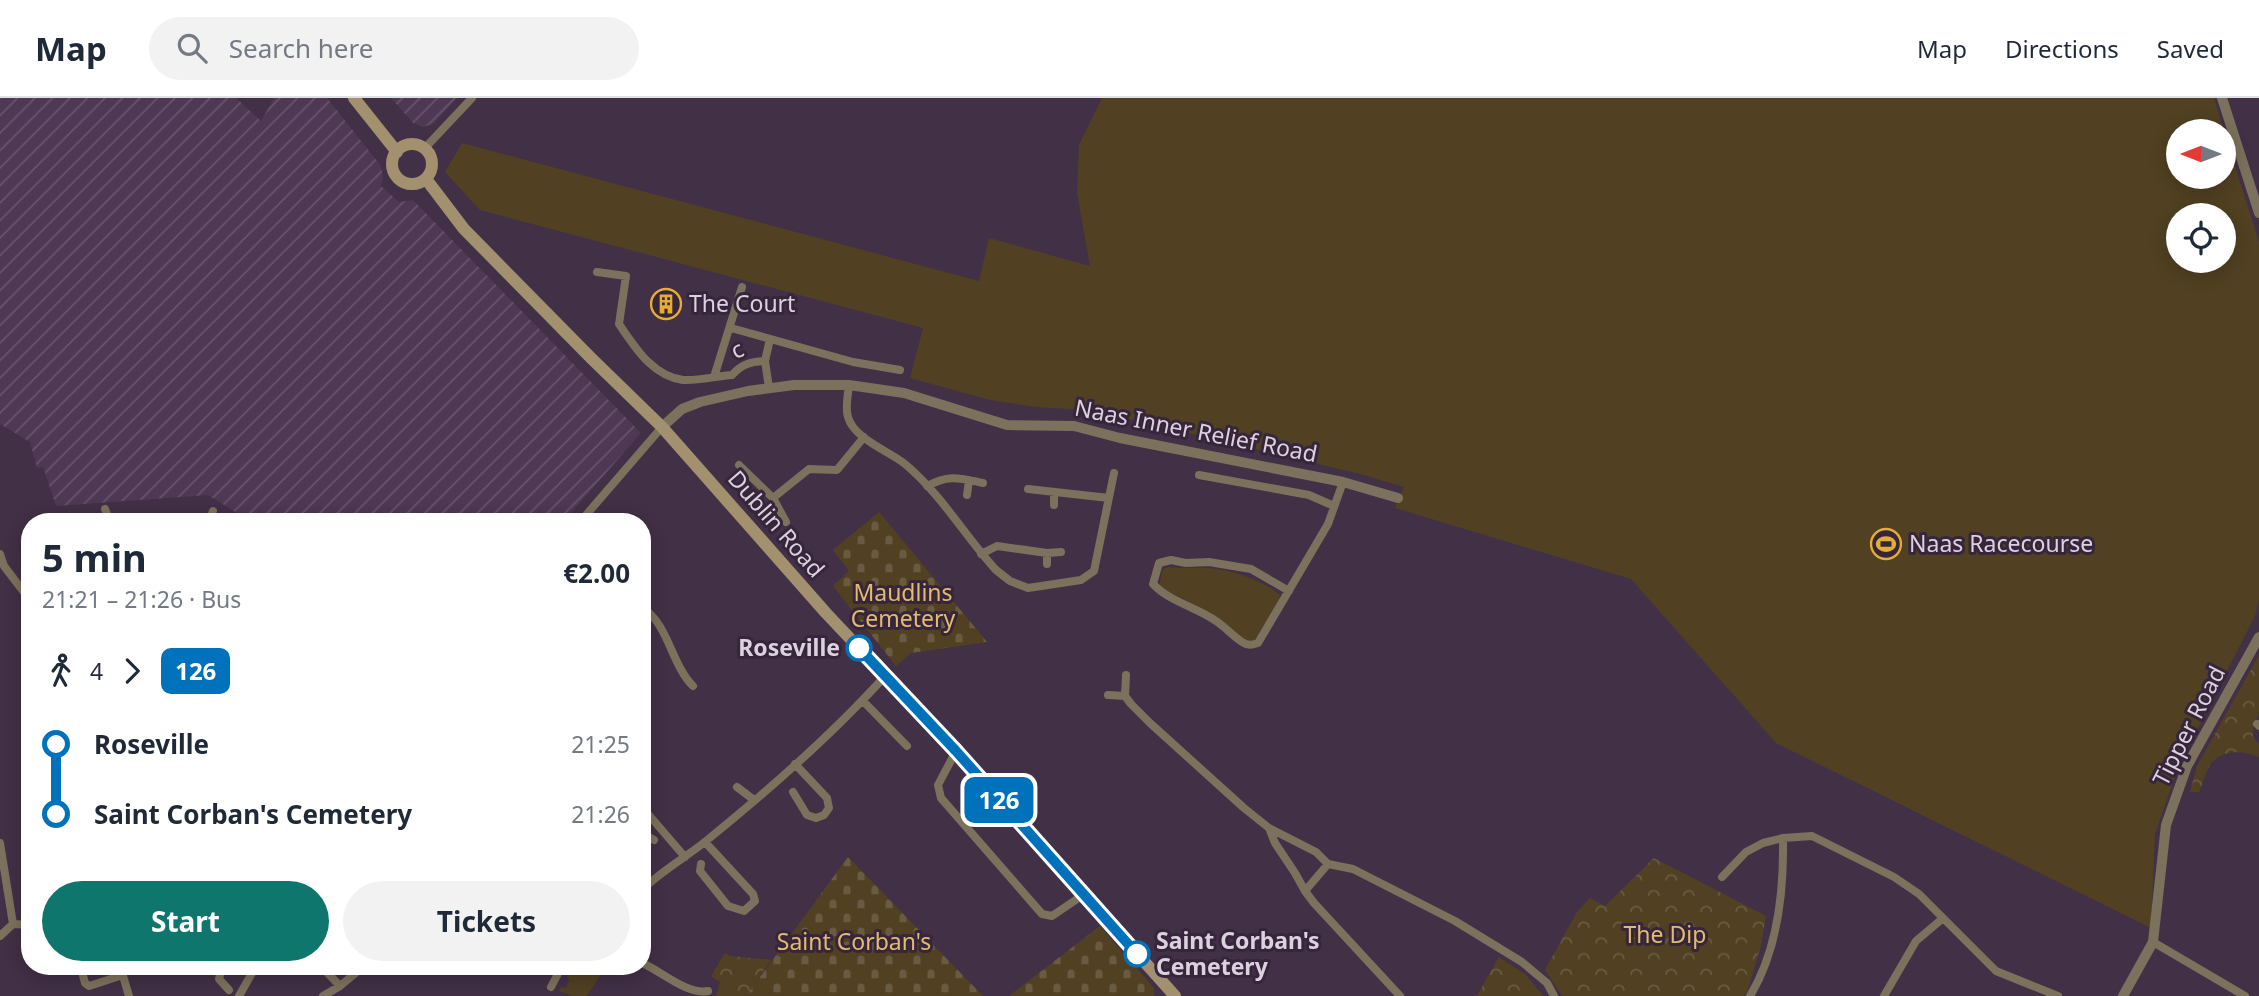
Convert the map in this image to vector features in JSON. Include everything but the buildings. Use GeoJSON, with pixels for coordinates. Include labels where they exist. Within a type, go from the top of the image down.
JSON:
{"type":"FeatureCollection","features":[{"type":"Feature","properties":{"kind":"main road"},"geometry":{"type":"LineString","coordinates":[[354,98],[397,152]]}},
{"type":"Feature","properties":{"kind":"main road"},"geometry":{"type":"LineString","coordinates":[[410,145],[424,149],[432,160],[426,179],[413,184],[399,179],[393,164],[397,152],[410,145]]}},
{"type":"Feature","properties":{"kind":"main road","name":"Dublin Road"},"geometry":{"type":"LineString","coordinates":[[426,179],[464,229],[591,359],[662,427],[826,613],[956,751],[1175,996]]}},
{"type":"Feature","properties":{"kind":"street"},"geometry":{"type":"LineString","coordinates":[[424,149],[472,98]]}},
{"type":"Feature","properties":{"kind":"street"},"geometry":{"type":"LineString","coordinates":[[2222,98],[2259,213]]}},
{"type":"Feature","properties":{"kind":"street","name":"c"},"geometry":{"type":"LineString","coordinates":[[597,272],[626,276],[619,324],[644,358],[663,375],[684,380],[732,375],[741,365],[765,360]]}},
{"type":"Feature","properties":{"kind":"street"},"geometry":{"type":"LineString","coordinates":[[714,377],[742,287]]}},
{"type":"Feature","properties":{"kind":"street"},"geometry":{"type":"LineString","coordinates":[[731,328],[853,362],[890,364],[900,370]]}},
{"type":"Feature","properties":{"kind":"street"},"geometry":{"type":"LineString","coordinates":[[769,388],[765,360],[770,339]]}},
{"type":"Feature","properties":{"kind":"street","name":"Naas Inner Relief Road"},"geometry":{"type":"LineString","coordinates":[[662,427],[682,409],[748,391],[794,385],[849,385],[904,393],[1007,425],[1074,426],[1343,482],[1398,498]]}},
{"type":"Feature","properties":{"kind":"street"},"geometry":{"type":"LineString","coordinates":[[849,385],[847,416],[863,437],[904,464],[927,486],[981,554],[1010,581],[1028,588],[1081,580],[1094,571],[1114,473]]}},
{"type":"Feature","properties":{"kind":"street"},"geometry":{"type":"LineString","coordinates":[[588,513],[662,427]]}},
{"type":"Feature","properties":{"kind":"street"},"geometry":{"type":"LineString","coordinates":[[773,498],[809,469],[837,470],[863,437]]}},
{"type":"Feature","properties":{"kind":"street"},"geometry":{"type":"LineString","coordinates":[[740,465],[773,498],[786,522]]}},
{"type":"Feature","properties":{"kind":"street"},"geometry":{"type":"LineString","coordinates":[[1199,475],[1309,495],[1334,506]]}},
{"type":"Feature","properties":{"kind":"street"},"geometry":{"type":"LineString","coordinates":[[927,486],[942,478],[954,477],[983,484]]}},
{"type":"Feature","properties":{"kind":"street"},"geometry":{"type":"LineString","coordinates":[[967,495],[969,480]]}},
{"type":"Feature","properties":{"kind":"street"},"geometry":{"type":"LineString","coordinates":[[1289,591],[1251,569],[1209,562],[1186,563],[1171,560],[1159,563],[1153,584],[1163,594],[1216,621],[1244,644],[1258,643],[1289,591],[1328,524],[1343,482]]}},
{"type":"Feature","properties":{"kind":"street"},"geometry":{"type":"LineString","coordinates":[[1028,489],[1109,498]]}},
{"type":"Feature","properties":{"kind":"street"},"geometry":{"type":"LineString","coordinates":[[1054,492],[1054,505]]}},
{"type":"Feature","properties":{"kind":"street"},"geometry":{"type":"LineString","coordinates":[[105,509],[107,513]]}},
{"type":"Feature","properties":{"kind":"street"},"geometry":{"type":"LineString","coordinates":[[981,554],[997,546],[1047,553],[1061,552]]}},
{"type":"Feature","properties":{"kind":"street"},"geometry":{"type":"LineString","coordinates":[[1047,553],[1047,564]]}},
{"type":"Feature","properties":{"kind":"street"},"geometry":{"type":"LineString","coordinates":[[0,554],[4,566],[21,588]]}},
{"type":"Feature","properties":{"kind":"street"},"geometry":{"type":"LineString","coordinates":[[651,613],[682,675],[693,686]]}},
{"type":"Feature","properties":{"kind":"street","name":"Tipper Road"},"geometry":{"type":"LineString","coordinates":[[2123,996],[2153,943],[2166,825],[2187,766],[2259,636]]}},
{"type":"Feature","properties":{"kind":"street"},"geometry":{"type":"LineString","coordinates":[[1126,675],[1125,696],[1131,705],[1269,828],[1316,852],[1328,864],[1353,869],[1455,921],[1522,962],[1547,983],[1555,996]]}},
{"type":"Feature","properties":{"kind":"street"},"geometry":{"type":"LineString","coordinates":[[651,882],[705,842],[843,722],[885,676]]}},
{"type":"Feature","properties":{"kind":"street"},"geometry":{"type":"LineString","coordinates":[[1108,695],[1125,696]]}},
{"type":"Feature","properties":{"kind":"street"},"geometry":{"type":"LineString","coordinates":[[863,701],[907,746]]}},
{"type":"Feature","properties":{"kind":"street"},"geometry":{"type":"LineString","coordinates":[[956,751],[938,785],[941,797],[1042,914],[1052,916],[1083,895]]}},
{"type":"Feature","properties":{"kind":"street"},"geometry":{"type":"LineString","coordinates":[[793,792],[807,815],[816,818],[824,815],[829,808],[827,798],[795,764]]}},
{"type":"Feature","properties":{"kind":"street"},"geometry":{"type":"LineString","coordinates":[[737,787],[754,800]]}},
{"type":"Feature","properties":{"kind":"street"},"geometry":{"type":"LineString","coordinates":[[651,817],[685,857]]}},
{"type":"Feature","properties":{"kind":"street"},"geometry":{"type":"LineString","coordinates":[[1269,828],[1275,843],[1314,903],[1400,996]]}},
{"type":"Feature","properties":{"kind":"street"},"geometry":{"type":"LineString","coordinates":[[1722,877],[1746,852],[1763,843],[1783,838],[1812,836],[1894,877],[1919,894],[1996,971],[2058,996]]}},
{"type":"Feature","properties":{"kind":"street"},"geometry":{"type":"LineString","coordinates":[[1750,996],[1773,946],[1780,894],[1783,838]]}},
{"type":"Feature","properties":{"kind":"street"},"geometry":{"type":"LineString","coordinates":[[701,864],[700,871],[728,906],[744,911],[755,901],[753,894],[705,842]]}},
{"type":"Feature","properties":{"kind":"street"},"geometry":{"type":"LineString","coordinates":[[0,843],[13,924]]}},
{"type":"Feature","properties":{"kind":"street"},"geometry":{"type":"LineString","coordinates":[[1305,891],[1328,864]]}},
{"type":"Feature","properties":{"kind":"street"},"geometry":{"type":"LineString","coordinates":[[1884,996],[1916,941],[1942,919]]}},
{"type":"Feature","properties":{"kind":"street"},"geometry":{"type":"LineString","coordinates":[[0,936],[13,924],[21,924]]}},
{"type":"Feature","properties":{"kind":"street"},"geometry":{"type":"LineString","coordinates":[[2153,943],[2245,996]]}},
{"type":"Feature","properties":{"kind":"street"},"geometry":{"type":"LineString","coordinates":[[651,966],[682,986],[702,992],[708,991]]}},
{"type":"Feature","properties":{"kind":"street"},"geometry":{"type":"LineString","coordinates":[[83,975],[89,986],[111,975]]}},
{"type":"Feature","properties":{"kind":"street"},"geometry":{"type":"LineString","coordinates":[[123,975],[129,996]]}},
{"type":"Feature","properties":{"kind":"street"},"geometry":{"type":"LineString","coordinates":[[220,975],[219,979],[229,990]]}},
{"type":"Feature","properties":{"kind":"street"},"geometry":{"type":"LineString","coordinates":[[239,996],[248,975]]}},
{"type":"Feature","properties":{"kind":"street"},"geometry":{"type":"LineString","coordinates":[[330,975],[340,986]]}},
{"type":"Feature","properties":{"kind":"street"},"geometry":{"type":"LineString","coordinates":[[323,996],[353,975]]}},
{"type":"Feature","properties":{"kind":"street"},"geometry":{"type":"LineString","coordinates":[[551,987],[557,975]]}},
{"type":"Feature","properties":{"kind":"shaded area"},"geometry":{"type":"Polygon","coordinates":[[[0,98],[236,98],[261,121],[274,98],[327,98],[381,166],[381,186],[399,202],[413,200],[641,433],[571,513],[237,513],[208,495],[56,506],[43,467],[37,468],[30,442],[0,424],[0,98]]]}},
{"type":"Feature","properties":{"kind":"shaded area"},"geometry":{"type":"Polygon","coordinates":[[[391,98],[457,98],[433,124],[423,127],[413,123],[391,98]]]}},
{"type":"Feature","properties":{"kind":"green space","name":"Naas Racecourse"},"geometry":{"type":"Polygon","coordinates":[[[1102,98],[2214,98],[2221,119],[2166,119],[2166,189],[2236,189],[2236,168],[2259,242],[2259,601],[2255,616],[2179,765],[2155,834],[2151,928],[1776,743],[1631,579],[1395,508],[1404,487],[1360,474],[1091,410],[1036,407],[990,400],[910,378],[923,328],[480,210],[445,172],[462,143],[979,281],[989,238],[1090,266],[1077,193],[1079,145],[1102,98]]]}},
{"type":"Feature","properties":{"kind":"green space","name":"Maudlins Cemetery"},"geometry":{"type":"Polygon","coordinates":[[[879,512],[987,642],[911,653],[896,666],[833,586],[849,571],[833,550],[879,512]]]}},
{"type":"Feature","properties":{"kind":"green space"},"geometry":{"type":"Polygon","coordinates":[[[1163,569],[1217,569],[1246,576],[1280,595],[1278,602],[1254,641],[1246,642],[1209,613],[1182,598],[1166,593],[1159,586],[1163,569]]]}},
{"type":"Feature","properties":{"kind":"green space"},"geometry":{"type":"Polygon","coordinates":[[[2259,655],[2259,713],[2253,727],[2253,737],[2259,744],[2259,757],[2240,752],[2220,756],[2210,765],[2199,792],[2190,792],[2197,766],[2259,655]]]}},
{"type":"Feature","properties":{"kind":"green space","name":"Saint Corban's"},"geometry":{"type":"Polygon","coordinates":[[[848,857],[983,996],[746,996],[848,857]]]}},
{"type":"Feature","properties":{"kind":"green space","name":"The Dip"},"geometry":{"type":"Polygon","coordinates":[[[1654,858],[1766,916],[1761,946],[1747,992],[1744,996],[1562,996],[1545,970],[1577,912],[1590,898],[1605,906],[1654,858]]]}},
{"type":"Feature","properties":{"kind":"green space"},"geometry":{"type":"Polygon","coordinates":[[[1100,926],[1154,988],[1154,996],[1009,996],[1100,926]]]}},
{"type":"Feature","properties":{"kind":"green space"},"geometry":{"type":"Polygon","coordinates":[[[725,953],[730,956],[771,960],[746,996],[716,996],[720,982],[711,976],[725,953]]]}},
{"type":"Feature","properties":{"kind":"green space"},"geometry":{"type":"Polygon","coordinates":[[[1499,957],[1526,975],[1543,996],[1474,996],[1478,994],[1499,957]]]}},
{"type":"Feature","properties":{"kind":"green space"},"geometry":{"type":"Polygon","coordinates":[[[567,975],[600,975],[587,996],[574,996],[559,991],[561,987],[566,988],[569,981],[567,975]]]}},
{"type":"Feature","properties":{"kind":"bus line","name":"126"},"geometry":{"type":"LineString","coordinates":[[859,648],[956,751],[1137,954]]}},
{"type":"Feature","properties":{"kind":"place","name":"The Court"},"geometry":{"type":"Point","coordinates":[666,304]}},
{"type":"Feature","properties":{"kind":"place","name":"Naas Racecourse"},"geometry":{"type":"Point","coordinates":[1886,544]}},
{"type":"Feature","properties":{"kind":"place","name":"Roseville"},"geometry":{"type":"Point","coordinates":[859,648]}},
{"type":"Feature","properties":{"kind":"place","name":"Saint Corban's Cemetery"},"geometry":{"type":"Point","coordinates":[1137,954]}}]}
